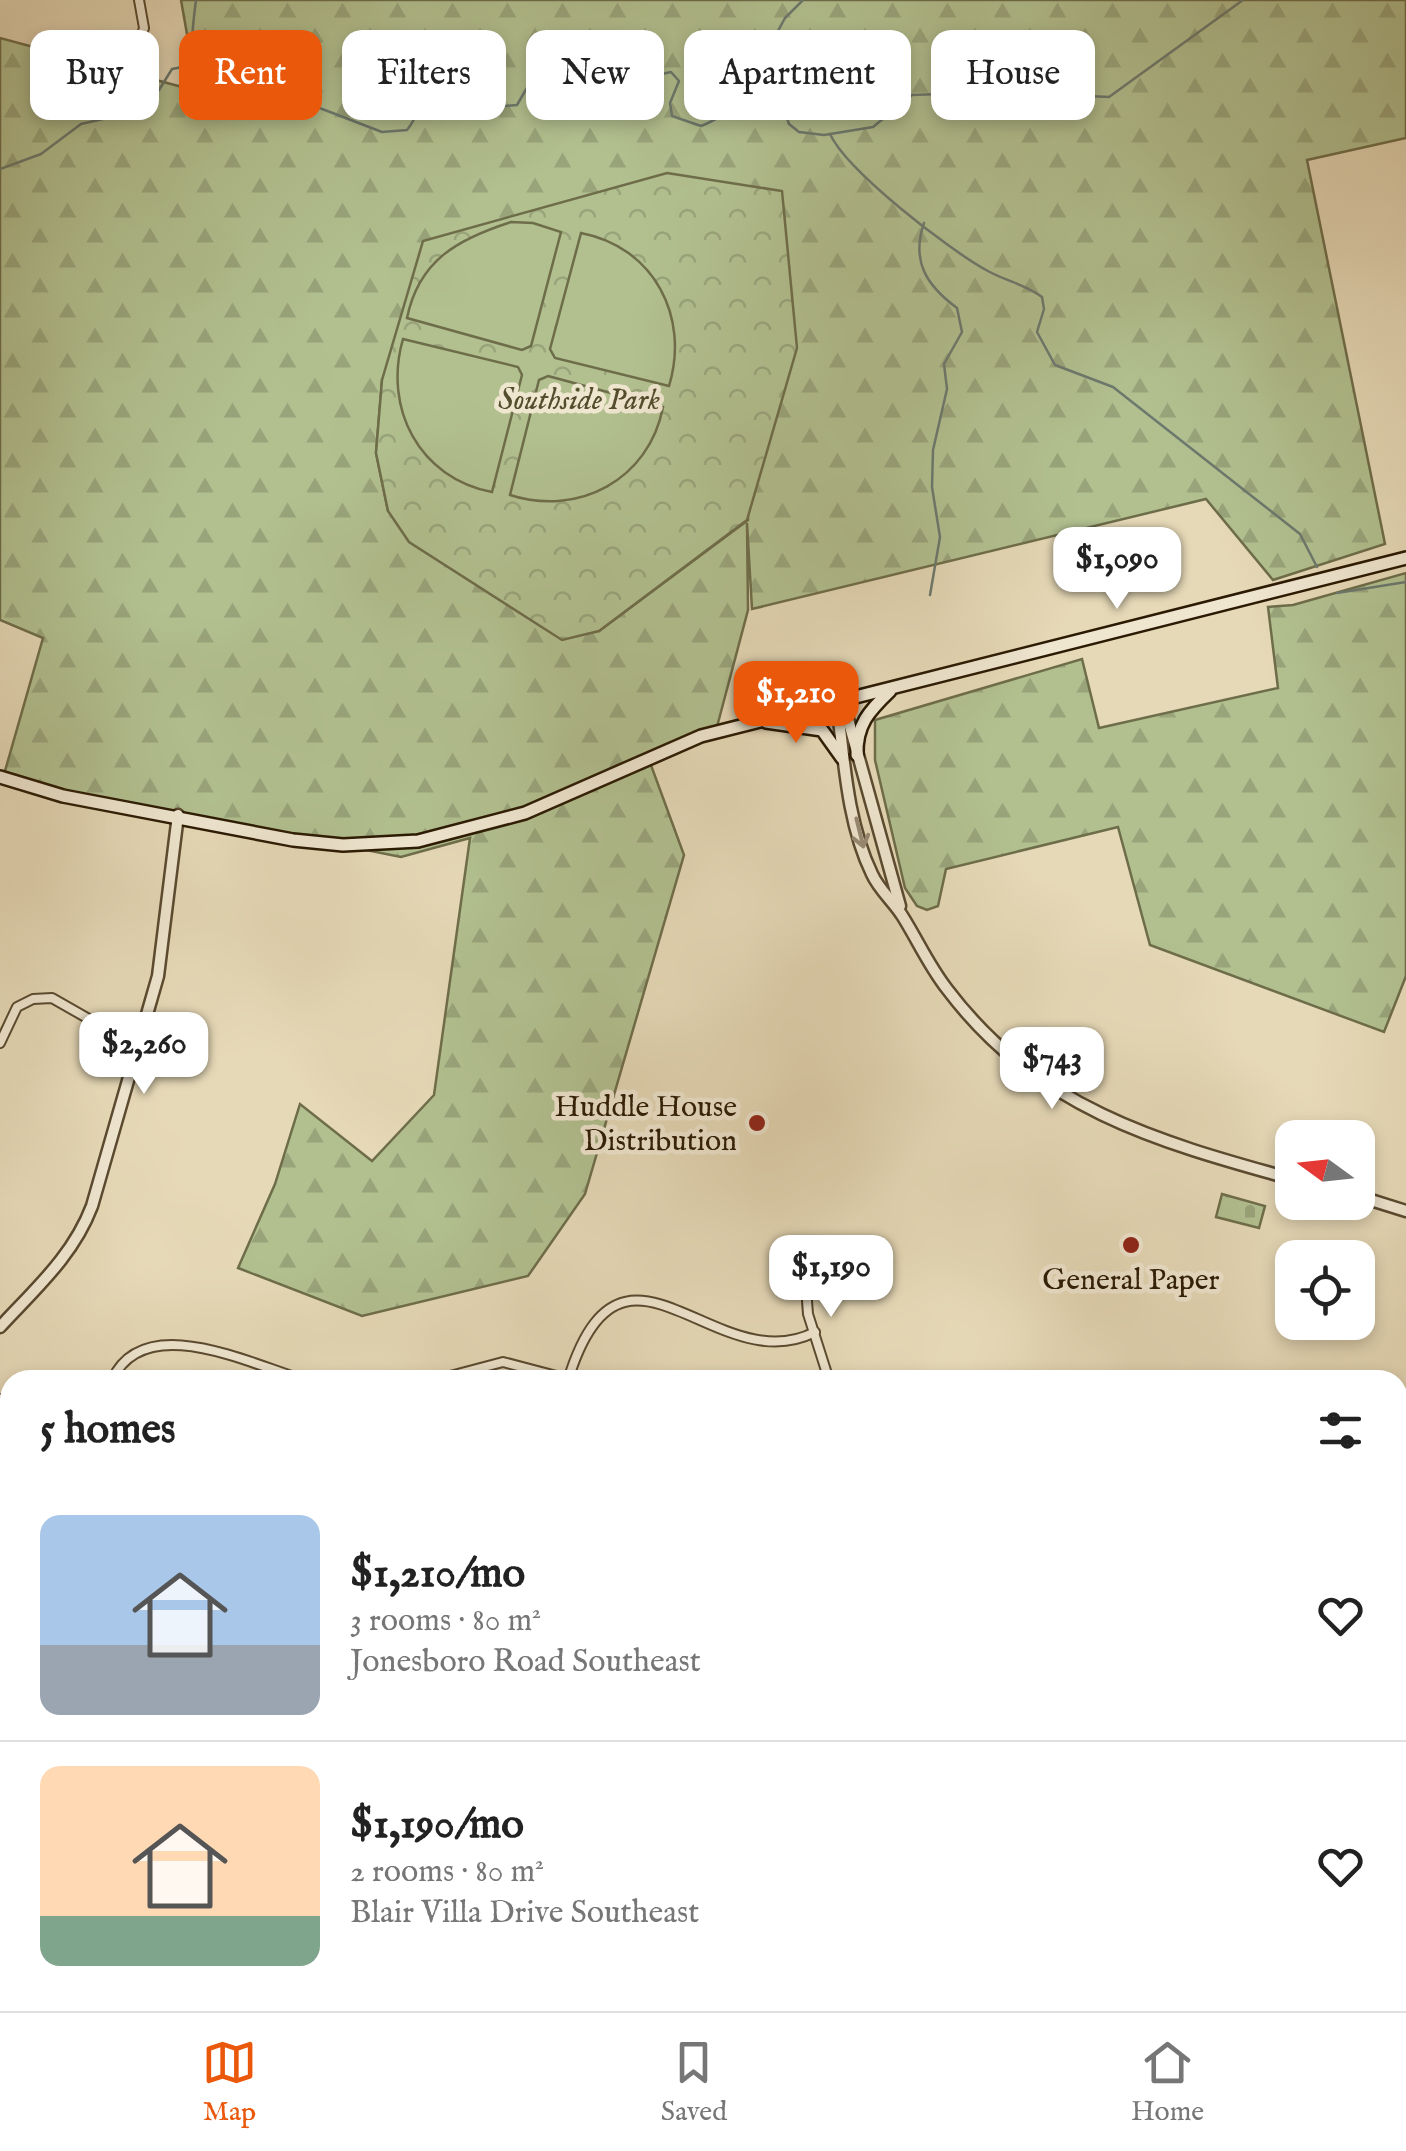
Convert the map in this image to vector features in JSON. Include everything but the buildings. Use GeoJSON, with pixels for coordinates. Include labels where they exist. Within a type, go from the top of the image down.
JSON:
{"type":"FeatureCollection","features":[{"type":"Feature","properties":{"kind":"main road"},"geometry":{"type":"LineString","coordinates":[[0,778],[63,796],[314,842],[379,845],[418,841],[525,813],[702,736],[1406,558]]}},
{"type":"Feature","properties":{"kind":"main road"},"geometry":{"type":"LineString","coordinates":[[857,754],[856,735],[864,717],[890,690]]}},
{"type":"Feature","properties":{"kind":"main road"},"geometry":{"type":"LineString","coordinates":[[762,721],[813,726],[832,738],[842,758]]}},
{"type":"Feature","properties":{"kind":"street"},"geometry":{"type":"LineString","coordinates":[[140,0],[143,30]]}},
{"type":"Feature","properties":{"kind":"street"},"geometry":{"type":"LineString","coordinates":[[840,702],[903,917]]}},
{"type":"Feature","properties":{"kind":"street"},"geometry":{"type":"LineString","coordinates":[[840,702],[842,758],[872,874],[947,989],[977,1024],[1040,1080],[1142,1136],[1275,1174]]}},
{"type":"Feature","properties":{"kind":"street"},"geometry":{"type":"LineString","coordinates":[[852,799],[868,795]]}},
{"type":"Feature","properties":{"kind":"street"},"geometry":{"type":"LineString","coordinates":[[0,1327],[80,1237],[161,962],[178,815]]}},
{"type":"Feature","properties":{"kind":"street"},"geometry":{"type":"LineString","coordinates":[[0,1043],[16,1007],[42,998],[63,1004],[108,1034],[138,1047]]}},
{"type":"Feature","properties":{"kind":"street"},"geometry":{"type":"LineString","coordinates":[[1375,1202],[1406,1212]]}},
{"type":"Feature","properties":{"kind":"street"},"geometry":{"type":"LineString","coordinates":[[804,1260],[804,1299],[826,1370]]}},
{"type":"Feature","properties":{"kind":"street"},"geometry":{"type":"LineString","coordinates":[[571,1370],[588,1327],[609,1307],[625,1302],[664,1306],[761,1343],[789,1342],[815,1332]]}},
{"type":"Feature","properties":{"kind":"street"},"geometry":{"type":"LineString","coordinates":[[120,1370],[136,1350],[164,1343],[254,1370]]}},
{"type":"Feature","properties":{"kind":"street"},"geometry":{"type":"LineString","coordinates":[[473,1370],[503,1362],[534,1370]]}},
{"type":"Feature","properties":{"kind":"green space"},"geometry":{"type":"Polygon","coordinates":[[[181,0],[1406,0],[1406,138],[1307,160],[1385,544],[1273,580],[1206,499],[752,609],[747,523],[748,610],[714,738],[648,757],[684,855],[585,1194],[528,1276],[362,1316],[238,1268],[275,1184],[300,1104],[372,1161],[434,1095],[470,838],[401,857],[3,778],[43,638],[0,620],[0,38],[30,46],[30,120],[159,120],[159,81],[179,86],[179,120],[322,120],[322,30],[186,30],[181,0]],[[382,380],[376,453],[388,511],[599,631],[748,520],[748,516],[382,380]]]}},
{"type":"Feature","properties":{"kind":"green space","name":"Southside Park"},"geometry":{"type":"Polygon","coordinates":[[[667,173],[782,191],[797,348],[747,520],[599,631],[562,640],[409,542],[388,511],[376,453],[382,380],[423,241],[667,173]]]}},
{"type":"Feature","properties":{"kind":"green space"},"geometry":{"type":"Polygon","coordinates":[[[511,222],[533,223],[561,232],[531,346],[522,350],[407,318],[421,281],[444,255],[474,236],[511,222]]]}},
{"type":"Feature","properties":{"kind":"green space"},"geometry":{"type":"Polygon","coordinates":[[[581,233],[628,253],[660,289],[670,311],[674,335],[669,386],[555,358],[550,349],[581,233]]]}},
{"type":"Feature","properties":{"kind":"green space"},"geometry":{"type":"Polygon","coordinates":[[[403,339],[518,367],[522,375],[492,492],[444,472],[426,456],[413,436],[398,390],[403,339]]]}},
{"type":"Feature","properties":{"kind":"green space"},"geometry":{"type":"Polygon","coordinates":[[[548,376],[663,407],[643,455],[607,487],[561,501],[510,495],[539,380],[548,376]]]}},
{"type":"Feature","properties":{"kind":"green space"},"geometry":{"type":"Polygon","coordinates":[[[1406,573],[1406,976],[1384,1032],[1150,945],[1118,827],[946,869],[938,906],[927,910],[917,906],[905,888],[875,760],[875,720],[1082,659],[1099,728],[1278,688],[1268,607],[1293,605],[1406,573]]]}},
{"type":"Feature","properties":{"kind":"green space"},"geometry":{"type":"Polygon","coordinates":[[[1222,1194],[1265,1206],[1259,1228],[1216,1217],[1222,1194]]]}},
{"type":"Feature","properties":{"kind":"waterway"},"geometry":{"type":"LineString","coordinates":[[196,0],[192,34],[195,58],[207,79],[232,102],[256,102],[278,92],[382,132],[407,130],[424,100],[444,86],[455,91],[461,102],[473,103],[483,96],[505,106],[517,105],[535,74],[547,73],[556,81],[559,93],[571,94],[587,76],[598,72],[634,80],[671,72],[679,81],[670,103],[672,116],[701,126],[714,120]]}},
{"type":"Feature","properties":{"kind":"waterway"},"geometry":{"type":"LineString","coordinates":[[803,0],[785,18],[773,40],[786,88],[780,98],[789,124],[799,132],[824,135],[873,127],[912,95],[998,92],[1109,97],[1243,0]]}},
{"type":"Feature","properties":{"kind":"waterway"},"geometry":{"type":"LineString","coordinates":[[0,169],[41,154],[81,124],[129,113],[159,90],[172,69],[179,68]]}},
{"type":"Feature","properties":{"kind":"waterway"},"geometry":{"type":"LineString","coordinates":[[830,134],[856,168],[924,227],[986,270],[1042,297],[1044,309],[1037,332],[1055,365],[1113,387],[1300,534],[1317,567]]}},
{"type":"Feature","properties":{"kind":"waterway"},"geometry":{"type":"LineString","coordinates":[[924,223],[919,249],[924,271],[957,308],[962,332],[944,364],[947,389],[933,450],[932,487],[940,537],[930,595]]}},
{"type":"Feature","properties":{"kind":"waterway"},"geometry":{"type":"LineString","coordinates":[[1337,593],[1406,582]]}},
{"type":"Feature","properties":{"kind":"place","name":"Huddle House Distribution"},"geometry":{"type":"Point","coordinates":[757,1123]}},
{"type":"Feature","properties":{"kind":"place","name":"General Paper"},"geometry":{"type":"Point","coordinates":[1131,1245]}}]}
